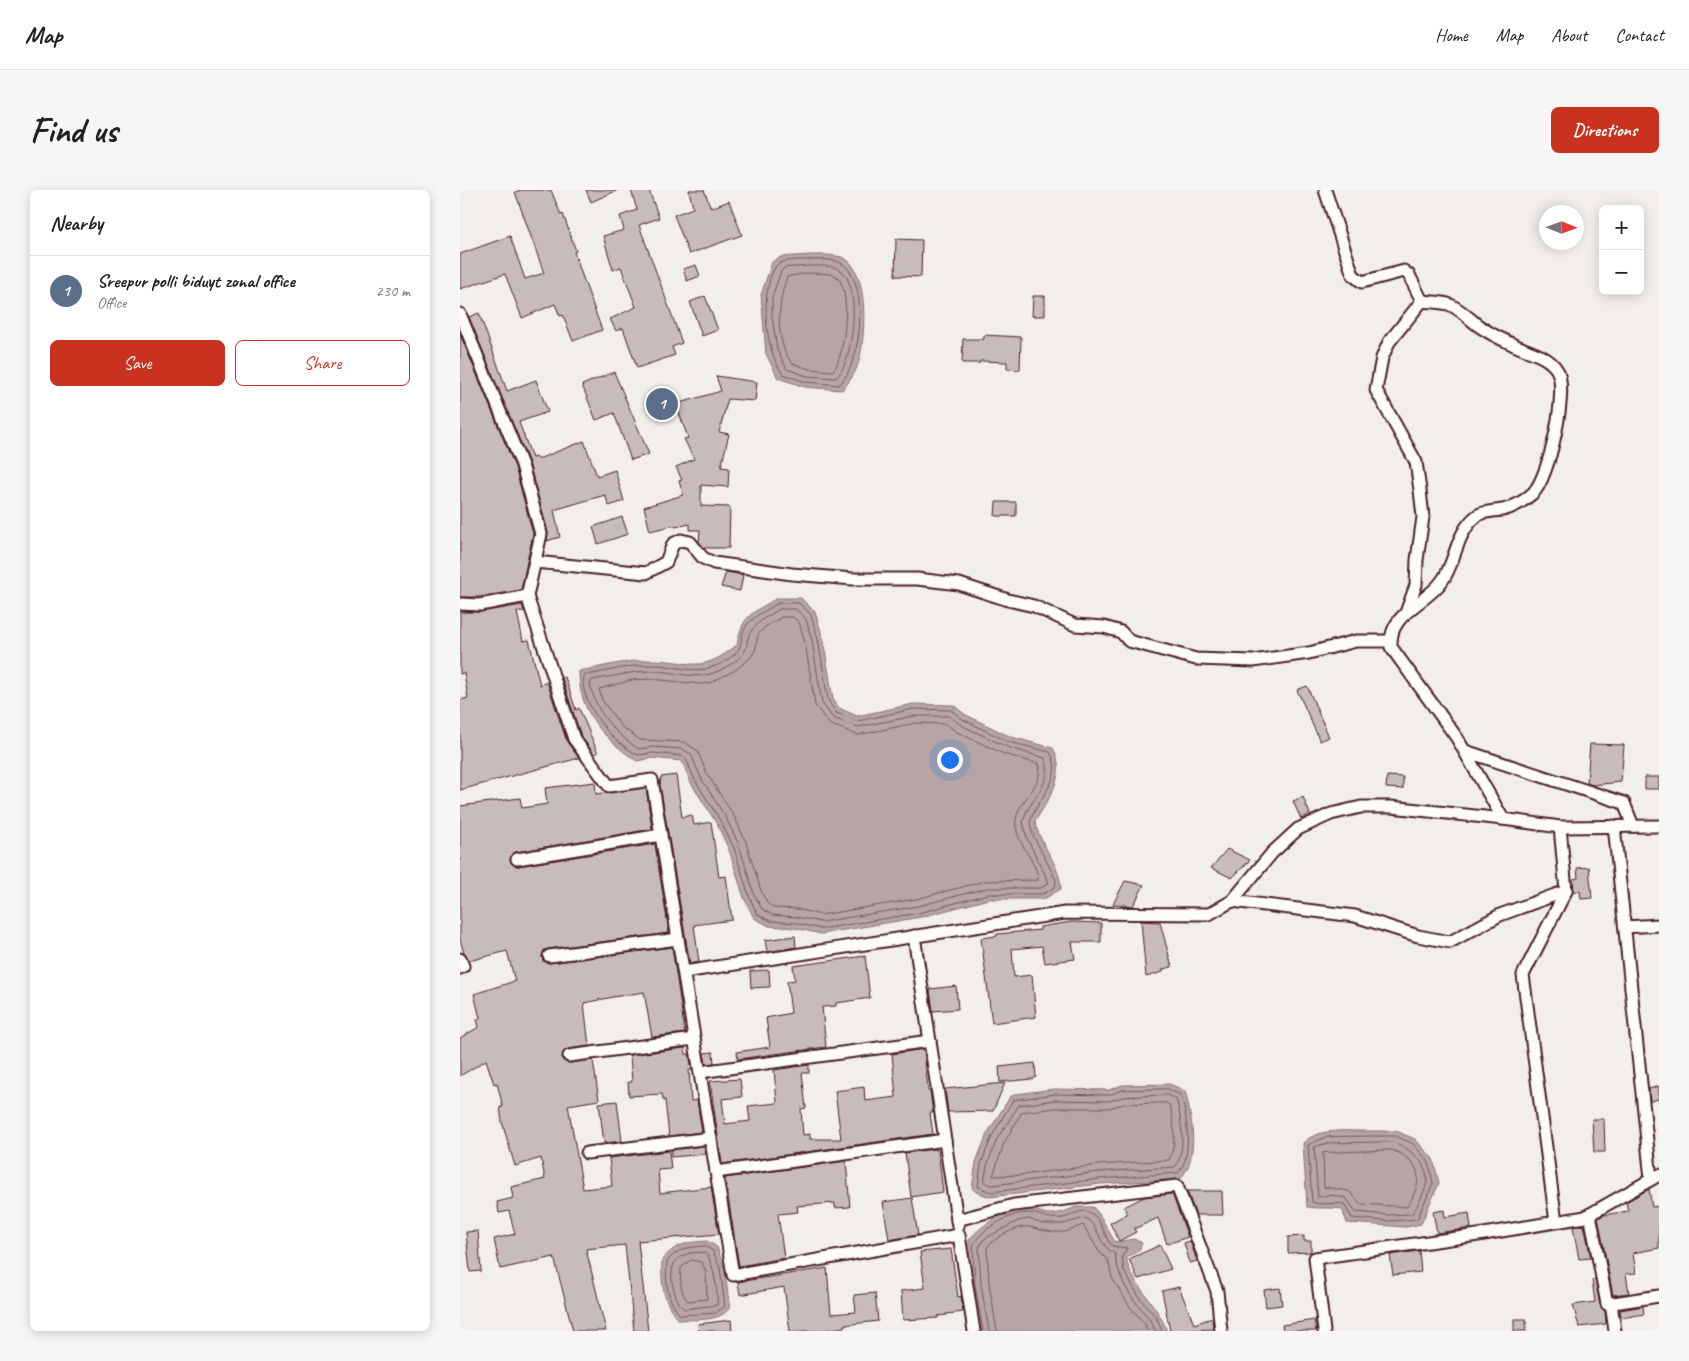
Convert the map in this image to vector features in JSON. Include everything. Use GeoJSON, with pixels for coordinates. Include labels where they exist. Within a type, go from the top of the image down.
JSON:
{"type":"FeatureCollection","features":[{"type":"Feature","properties":{"kind":"street"},"geometry":{"type":"LineString","coordinates":[[1324,190],[1353,275],[1362,282],[1404,271],[1409,275],[1422,301]]}},
{"type":"Feature","properties":{"kind":"street"},"geometry":{"type":"LineString","coordinates":[[1422,301],[1448,304],[1504,340],[1549,360],[1562,380],[1557,428],[1550,457],[1535,491],[1521,503],[1505,509],[1479,514],[1468,525],[1454,551],[1444,579],[1406,613],[1395,626],[1391,641],[1391,647],[1465,751],[1503,819]]}},
{"type":"Feature","properties":{"kind":"street"},"geometry":{"type":"LineString","coordinates":[[1406,613],[1416,585],[1417,560],[1423,517],[1420,490],[1416,462],[1376,390],[1382,358],[1389,342],[1422,301]]}},
{"type":"Feature","properties":{"kind":"street"},"geometry":{"type":"LineString","coordinates":[[460,314],[522,465],[541,534],[527,596],[574,739],[610,786],[652,780],[733,1275],[959,1235]]}},
{"type":"Feature","properties":{"kind":"street"},"geometry":{"type":"LineString","coordinates":[[535,562],[646,572],[666,562],[673,544],[681,540],[690,542],[703,558],[714,563],[792,574],[853,579],[916,579],[959,584],[1008,600],[1034,606],[1075,625],[1104,627],[1121,632],[1129,641],[1196,659],[1253,661],[1309,653],[1356,641],[1391,641]]}},
{"type":"Feature","properties":{"kind":"street"},"geometry":{"type":"LineString","coordinates":[[460,604],[480,605],[527,596]]}},
{"type":"Feature","properties":{"kind":"street"},"geometry":{"type":"LineString","coordinates":[[1465,751],[1624,803],[1633,826]]}},
{"type":"Feature","properties":{"kind":"street"},"geometry":{"type":"LineString","coordinates":[[684,972],[1065,912],[1208,914],[1232,901],[1272,853],[1298,830],[1331,814],[1361,806],[1391,807],[1560,827],[1659,826]]}},
{"type":"Feature","properties":{"kind":"street"},"geometry":{"type":"LineString","coordinates":[[1324,1331],[1314,1258],[1556,1222],[1590,1214],[1655,1177],[1614,826]]}},
{"type":"Feature","properties":{"kind":"street"},"geometry":{"type":"LineString","coordinates":[[1556,1222],[1522,975],[1566,892],[1560,827]]}},
{"type":"Feature","properties":{"kind":"street"},"geometry":{"type":"LineString","coordinates":[[517,859],[661,835]]}},
{"type":"Feature","properties":{"kind":"street"},"geometry":{"type":"LineString","coordinates":[[1232,901],[1355,916],[1418,936],[1450,942],[1500,915],[1566,892]]}},
{"type":"Feature","properties":{"kind":"street"},"geometry":{"type":"LineString","coordinates":[[1625,927],[1659,926]]}},
{"type":"Feature","properties":{"kind":"street"},"geometry":{"type":"LineString","coordinates":[[914,936],[974,1331]]}},
{"type":"Feature","properties":{"kind":"street"},"geometry":{"type":"LineString","coordinates":[[550,956],[678,939]]}},
{"type":"Feature","properties":{"kind":"street"},"geometry":{"type":"LineString","coordinates":[[460,959],[463,966],[460,968]]}},
{"type":"Feature","properties":{"kind":"street"},"geometry":{"type":"LineString","coordinates":[[569,1056],[694,1039]]}},
{"type":"Feature","properties":{"kind":"street"},"geometry":{"type":"LineString","coordinates":[[700,1072],[930,1041]]}},
{"type":"Feature","properties":{"kind":"street"},"geometry":{"type":"LineString","coordinates":[[587,1153],[711,1138]]}},
{"type":"Feature","properties":{"kind":"street"},"geometry":{"type":"LineString","coordinates":[[716,1172],[945,1140]]}},
{"type":"Feature","properties":{"kind":"street"},"geometry":{"type":"LineString","coordinates":[[957,1220],[1014,1206],[1176,1186],[1217,1291],[1221,1331]]}},
{"type":"Feature","properties":{"kind":"street"},"geometry":{"type":"LineString","coordinates":[[1590,1214],[1607,1304],[1659,1296]]}},
{"type":"Feature","properties":{"kind":"street"},"geometry":{"type":"LineString","coordinates":[[1611,1303],[1615,1331]]}},
{"type":"Feature","properties":{"kind":"water"},"geometry":{"type":"Polygon","coordinates":[[[831,255],[844,258],[852,265],[862,292],[864,326],[860,356],[854,373],[842,390],[805,387],[778,378],[766,354],[761,295],[772,262],[780,257],[831,255]]]}},
{"type":"Feature","properties":{"kind":"water"},"geometry":{"type":"Polygon","coordinates":[[[777,598],[801,598],[815,612],[823,638],[833,699],[839,708],[857,716],[913,704],[953,705],[966,715],[1011,737],[1053,748],[1057,758],[1057,777],[1050,796],[1035,822],[1041,839],[1058,872],[1061,889],[1044,899],[989,899],[921,917],[821,934],[795,928],[769,926],[754,918],[744,898],[729,850],[717,824],[691,783],[682,761],[652,758],[637,761],[614,744],[588,712],[580,686],[579,671],[642,660],[695,664],[713,660],[724,655],[737,645],[742,627],[749,616],[777,598]]]}},
{"type":"Feature","properties":{"kind":"water"},"geometry":{"type":"Polygon","coordinates":[[[1170,1084],[1185,1091],[1192,1125],[1193,1137],[1190,1160],[1180,1179],[1100,1184],[990,1197],[976,1192],[972,1188],[976,1162],[987,1134],[1010,1097],[1016,1094],[1054,1089],[1109,1090],[1122,1085],[1170,1084]]]}},
{"type":"Feature","properties":{"kind":"water"},"geometry":{"type":"Polygon","coordinates":[[[1340,1131],[1396,1131],[1415,1139],[1433,1159],[1439,1183],[1421,1224],[1406,1227],[1347,1223],[1342,1209],[1307,1207],[1303,1143],[1309,1138],[1324,1133],[1340,1131]]]}},
{"type":"Feature","properties":{"kind":"water"},"geometry":{"type":"Polygon","coordinates":[[[1076,1207],[1093,1207],[1115,1242],[1134,1239],[1142,1243],[1139,1251],[1127,1257],[1127,1263],[1167,1331],[978,1331],[970,1286],[969,1240],[988,1223],[1012,1211],[1029,1208],[1052,1214],[1076,1207]]]}},
{"type":"Feature","properties":{"kind":"water"},"geometry":{"type":"Polygon","coordinates":[[[707,1241],[717,1247],[724,1267],[730,1307],[726,1312],[714,1318],[678,1320],[669,1306],[664,1292],[662,1260],[677,1247],[693,1242],[707,1241]]]}},
{"type":"Feature","properties":{"kind":"building"},"geometry":{"type":"Polygon","coordinates":[[[521,190],[551,190],[561,215],[563,214],[576,251],[574,252],[602,330],[573,341],[563,315],[560,316],[555,304],[522,318],[505,274],[460,289],[460,254],[510,236],[525,279],[544,273],[515,192],[521,190]]]}},
{"type":"Feature","properties":{"kind":"building"},"geometry":{"type":"Polygon","coordinates":[[[586,190],[618,190],[591,202],[586,190]]]}},
{"type":"Feature","properties":{"kind":"building"},"geometry":{"type":"Polygon","coordinates":[[[631,190],[649,190],[659,218],[639,225],[682,343],[672,347],[675,355],[637,368],[623,328],[616,331],[610,319],[636,307],[621,267],[613,270],[603,236],[624,230],[620,216],[637,210],[631,190]]]}},
{"type":"Feature","properties":{"kind":"building"},"geometry":{"type":"Polygon","coordinates":[[[689,190],[704,190],[711,208],[729,201],[742,235],[689,254],[674,215],[693,208],[689,190]]]}},
{"type":"Feature","properties":{"kind":"building"},"geometry":{"type":"Polygon","coordinates":[[[896,239],[922,240],[921,277],[895,276],[896,239]]]}},
{"type":"Feature","properties":{"kind":"building"},"geometry":{"type":"Polygon","coordinates":[[[696,265],[700,276],[687,281],[683,269],[696,265]]]}},
{"type":"Feature","properties":{"kind":"building"},"geometry":{"type":"Polygon","coordinates":[[[705,296],[718,330],[702,336],[690,302],[705,296]]]}},
{"type":"Feature","properties":{"kind":"building"},"geometry":{"type":"Polygon","coordinates":[[[1033,296],[1045,296],[1045,316],[1032,316],[1033,296]]]}},
{"type":"Feature","properties":{"kind":"building"},"geometry":{"type":"Polygon","coordinates":[[[479,313],[507,391],[536,380],[548,412],[519,422],[532,458],[537,457],[538,459],[584,441],[597,476],[615,470],[624,501],[609,506],[605,495],[554,510],[560,537],[547,541],[548,532],[529,463],[469,317],[479,313]]]}},
{"type":"Feature","properties":{"kind":"building"},"geometry":{"type":"Polygon","coordinates":[[[460,334],[515,467],[533,534],[521,590],[479,597],[460,597],[460,334]]]}},
{"type":"Feature","properties":{"kind":"building"},"geometry":{"type":"Polygon","coordinates":[[[984,335],[1021,337],[1020,370],[1007,369],[1007,362],[980,361],[980,363],[962,363],[963,339],[984,339],[984,335]]]}},
{"type":"Feature","properties":{"kind":"building"},"geometry":{"type":"Polygon","coordinates":[[[614,372],[649,454],[631,460],[614,413],[596,420],[582,385],[614,372]]]}},
{"type":"Feature","properties":{"kind":"building"},"geometry":{"type":"Polygon","coordinates":[[[716,376],[757,382],[755,401],[728,399],[719,432],[729,434],[721,467],[729,468],[728,487],[701,485],[701,506],[730,507],[729,548],[704,548],[699,542],[700,530],[690,530],[690,524],[675,527],[675,525],[650,531],[644,507],[683,495],[679,481],[682,480],[676,467],[694,459],[684,439],[688,438],[676,404],[721,391],[716,376]]]}},
{"type":"Feature","properties":{"kind":"building"},"geometry":{"type":"Polygon","coordinates":[[[996,502],[1016,502],[1016,516],[995,516],[996,502]]]}},
{"type":"Feature","properties":{"kind":"building"},"geometry":{"type":"Polygon","coordinates":[[[622,517],[628,534],[598,544],[593,527],[622,517]]]}},
{"type":"Feature","properties":{"kind":"building"},"geometry":{"type":"Polygon","coordinates":[[[726,572],[743,575],[740,591],[721,587],[726,572]]]}},
{"type":"Feature","properties":{"kind":"building"},"geometry":{"type":"Polygon","coordinates":[[[522,605],[524,611],[517,612],[523,641],[529,640],[540,685],[547,682],[567,742],[579,758],[460,790],[460,700],[468,698],[464,673],[460,674],[460,612],[481,612],[522,605]]]}},
{"type":"Feature","properties":{"kind":"building"},"geometry":{"type":"Polygon","coordinates":[[[565,677],[576,710],[579,708],[598,753],[594,754],[581,736],[562,678],[565,677]]]}},
{"type":"Feature","properties":{"kind":"building"},"geometry":{"type":"Polygon","coordinates":[[[1307,686],[1329,737],[1320,741],[1297,690],[1307,686]]]}},
{"type":"Feature","properties":{"kind":"building"},"geometry":{"type":"Polygon","coordinates":[[[1590,744],[1624,745],[1621,782],[1593,785],[1587,783],[1590,744]]]}},
{"type":"Feature","properties":{"kind":"building"},"geometry":{"type":"Polygon","coordinates":[[[676,775],[682,817],[692,815],[694,825],[711,822],[719,877],[726,876],[732,920],[694,925],[699,962],[690,964],[660,785],[661,777],[676,775]]]}},
{"type":"Feature","properties":{"kind":"building"},"geometry":{"type":"Polygon","coordinates":[[[1387,776],[1403,777],[1403,789],[1386,788],[1387,776]]]}},
{"type":"Feature","properties":{"kind":"building"},"geometry":{"type":"Polygon","coordinates":[[[1645,777],[1659,777],[1659,789],[1645,789],[1645,777]]]}},
{"type":"Feature","properties":{"kind":"building"},"geometry":{"type":"Polygon","coordinates":[[[595,782],[596,794],[646,788],[652,829],[516,852],[512,854],[510,860],[512,864],[518,866],[655,844],[669,933],[548,949],[544,950],[542,956],[543,961],[550,963],[672,947],[685,1033],[652,1037],[644,992],[613,997],[584,1003],[589,1046],[568,1049],[562,1057],[563,1061],[570,1063],[593,1060],[599,1100],[568,1105],[583,1189],[612,1186],[609,1158],[669,1151],[671,1169],[658,1170],[660,1193],[711,1187],[719,1234],[638,1241],[648,1331],[634,1331],[625,1245],[586,1249],[606,1331],[573,1331],[554,1257],[500,1269],[494,1239],[515,1234],[509,1211],[499,1213],[497,1202],[513,1198],[511,1187],[545,1179],[541,1158],[515,1166],[502,1122],[500,1107],[503,1107],[497,1083],[494,1084],[486,1060],[460,1076],[460,1038],[479,1027],[477,1019],[480,1018],[474,994],[515,981],[507,951],[469,961],[464,953],[460,939],[460,806],[520,798],[522,808],[547,804],[545,788],[595,782]]]}},
{"type":"Feature","properties":{"kind":"building"},"geometry":{"type":"Polygon","coordinates":[[[1303,797],[1310,814],[1301,819],[1293,801],[1303,797]]]}},
{"type":"Feature","properties":{"kind":"building"},"geometry":{"type":"Polygon","coordinates":[[[1227,849],[1250,860],[1232,878],[1211,868],[1227,849]]]}},
{"type":"Feature","properties":{"kind":"building"},"geometry":{"type":"Polygon","coordinates":[[[1589,867],[1592,898],[1581,899],[1580,891],[1574,892],[1573,879],[1578,878],[1577,868],[1589,867]]]}},
{"type":"Feature","properties":{"kind":"building"},"geometry":{"type":"Polygon","coordinates":[[[1125,881],[1144,885],[1133,906],[1113,904],[1125,881]]]}},
{"type":"Feature","properties":{"kind":"building"},"geometry":{"type":"Polygon","coordinates":[[[1141,921],[1160,922],[1172,967],[1146,977],[1141,921]]]}},
{"type":"Feature","properties":{"kind":"building"},"geometry":{"type":"Polygon","coordinates":[[[1071,922],[1101,923],[1101,942],[1072,942],[1075,959],[1045,963],[1042,946],[1012,949],[1014,977],[1032,975],[1036,1017],[992,1023],[981,938],[997,936],[997,934],[1040,930],[1040,927],[1071,922]]]}},
{"type":"Feature","properties":{"kind":"building"},"geometry":{"type":"Polygon","coordinates":[[[795,936],[796,947],[767,952],[765,940],[795,936]]]}},
{"type":"Feature","properties":{"kind":"building"},"geometry":{"type":"Polygon","coordinates":[[[865,956],[870,998],[836,1003],[836,1006],[822,1007],[826,1047],[738,1059],[737,1052],[770,1047],[766,1018],[791,1013],[787,981],[795,980],[793,966],[865,956]]]}},
{"type":"Feature","properties":{"kind":"building"},"geometry":{"type":"Polygon","coordinates":[[[769,970],[770,987],[751,988],[750,971],[769,970]]]}},
{"type":"Feature","properties":{"kind":"building"},"geometry":{"type":"Polygon","coordinates":[[[956,986],[958,1009],[933,1011],[930,989],[956,986]]]}},
{"type":"Feature","properties":{"kind":"building"},"geometry":{"type":"Polygon","coordinates":[[[685,1048],[686,1054],[689,1054],[692,1070],[689,1070],[691,1101],[697,1100],[702,1132],[669,1136],[665,1100],[663,1100],[662,1094],[629,1096],[628,1082],[632,1082],[630,1055],[685,1048]]]}},
{"type":"Feature","properties":{"kind":"building"},"geometry":{"type":"Polygon","coordinates":[[[924,1049],[928,1091],[930,1091],[933,1113],[930,1113],[933,1134],[722,1164],[710,1081],[740,1079],[742,1097],[722,1099],[725,1124],[750,1121],[748,1106],[777,1103],[774,1070],[809,1065],[809,1073],[802,1073],[806,1108],[801,1109],[803,1135],[810,1134],[810,1139],[841,1139],[835,1091],[864,1087],[865,1101],[896,1097],[892,1054],[924,1049]]]}},
{"type":"Feature","properties":{"kind":"building"},"geometry":{"type":"Polygon","coordinates":[[[713,1052],[714,1063],[706,1064],[704,1053],[713,1052]]]}},
{"type":"Feature","properties":{"kind":"building"},"geometry":{"type":"Polygon","coordinates":[[[1035,1063],[1036,1077],[1033,1079],[1000,1082],[999,1067],[1035,1063]]]}},
{"type":"Feature","properties":{"kind":"building"},"geometry":{"type":"Polygon","coordinates":[[[1005,1083],[993,1111],[948,1112],[945,1089],[1005,1083]]]}},
{"type":"Feature","properties":{"kind":"building"},"geometry":{"type":"Polygon","coordinates":[[[1659,1086],[1659,1099],[1650,1101],[1649,1089],[1659,1086]]]}},
{"type":"Feature","properties":{"kind":"building"},"geometry":{"type":"Polygon","coordinates":[[[617,1101],[622,1141],[604,1143],[599,1103],[617,1101]]]}},
{"type":"Feature","properties":{"kind":"building"},"geometry":{"type":"Polygon","coordinates":[[[1592,1119],[1604,1119],[1605,1152],[1594,1152],[1592,1119]]]}},
{"type":"Feature","properties":{"kind":"building"},"geometry":{"type":"Polygon","coordinates":[[[704,1146],[706,1154],[671,1157],[671,1150],[704,1146]]]}},
{"type":"Feature","properties":{"kind":"building"},"geometry":{"type":"Polygon","coordinates":[[[938,1150],[943,1192],[911,1197],[905,1153],[938,1150]]]}},
{"type":"Feature","properties":{"kind":"building"},"geometry":{"type":"Polygon","coordinates":[[[846,1161],[850,1207],[835,1208],[835,1203],[797,1206],[798,1212],[778,1214],[784,1258],[739,1266],[725,1178],[846,1161]]]}},
{"type":"Feature","properties":{"kind":"building"},"geometry":{"type":"Polygon","coordinates":[[[1649,1189],[1652,1207],[1659,1206],[1659,1248],[1633,1253],[1636,1273],[1626,1274],[1629,1293],[1613,1295],[1598,1218],[1604,1215],[1628,1211],[1626,1202],[1649,1189]]]}},
{"type":"Feature","properties":{"kind":"building"},"geometry":{"type":"Polygon","coordinates":[[[1187,1191],[1222,1191],[1223,1215],[1196,1215],[1187,1191]]]}},
{"type":"Feature","properties":{"kind":"building"},"geometry":{"type":"Polygon","coordinates":[[[1172,1194],[1188,1237],[1167,1244],[1158,1218],[1134,1229],[1136,1232],[1119,1241],[1110,1223],[1127,1214],[1124,1207],[1144,1197],[1172,1194]]]}},
{"type":"Feature","properties":{"kind":"building"},"geometry":{"type":"Polygon","coordinates":[[[912,1198],[918,1235],[889,1240],[883,1202],[912,1198]]]}},
{"type":"Feature","properties":{"kind":"building"},"geometry":{"type":"Polygon","coordinates":[[[1444,1210],[1445,1217],[1469,1213],[1471,1228],[1437,1233],[1433,1212],[1444,1210]]]}},
{"type":"Feature","properties":{"kind":"building"},"geometry":{"type":"Polygon","coordinates":[[[1584,1225],[1591,1258],[1579,1259],[1573,1227],[1584,1225]]]}},
{"type":"Feature","properties":{"kind":"building"},"geometry":{"type":"Polygon","coordinates":[[[478,1231],[481,1271],[470,1272],[466,1232],[478,1231]]]}},
{"type":"Feature","properties":{"kind":"building"},"geometry":{"type":"Polygon","coordinates":[[[1304,1236],[1304,1241],[1311,1241],[1311,1252],[1288,1253],[1288,1237],[1304,1236]]]}},
{"type":"Feature","properties":{"kind":"building"},"geometry":{"type":"Polygon","coordinates":[[[1190,1241],[1197,1261],[1190,1263],[1184,1243],[1190,1241]]]}},
{"type":"Feature","properties":{"kind":"building"},"geometry":{"type":"Polygon","coordinates":[[[1160,1245],[1171,1269],[1138,1279],[1129,1259],[1160,1245]]]}},
{"type":"Feature","properties":{"kind":"building"},"geometry":{"type":"Polygon","coordinates":[[[951,1249],[958,1297],[961,1296],[963,1312],[946,1314],[938,1316],[938,1318],[903,1320],[901,1291],[925,1288],[920,1252],[951,1249]]]}},
{"type":"Feature","properties":{"kind":"building"},"geometry":{"type":"Polygon","coordinates":[[[1419,1251],[1421,1272],[1393,1275],[1390,1255],[1419,1251]]]}},
{"type":"Feature","properties":{"kind":"building"},"geometry":{"type":"Polygon","coordinates":[[[827,1268],[831,1314],[856,1312],[854,1295],[875,1293],[878,1321],[844,1325],[844,1327],[833,1329],[790,1331],[784,1287],[740,1295],[738,1282],[827,1268]]]}},
{"type":"Feature","properties":{"kind":"building"},"geometry":{"type":"Polygon","coordinates":[[[1595,1279],[1600,1305],[1605,1311],[1606,1324],[1579,1327],[1573,1305],[1595,1302],[1592,1280],[1595,1279]]]}},
{"type":"Feature","properties":{"kind":"building"},"geometry":{"type":"Polygon","coordinates":[[[1179,1287],[1194,1324],[1212,1318],[1213,1329],[1170,1331],[1162,1291],[1179,1287]]]}},
{"type":"Feature","properties":{"kind":"building"},"geometry":{"type":"Polygon","coordinates":[[[1280,1288],[1282,1305],[1266,1307],[1264,1290],[1280,1288]]]}},
{"type":"Feature","properties":{"kind":"building"},"geometry":{"type":"Polygon","coordinates":[[[1643,1306],[1644,1314],[1621,1318],[1620,1310],[1643,1306]]]}},
{"type":"Feature","properties":{"kind":"building"},"geometry":{"type":"Polygon","coordinates":[[[1514,1319],[1526,1319],[1526,1331],[1514,1331],[1514,1319]]]}},
{"type":"Feature","properties":{"kind":"building"},"geometry":{"type":"Polygon","coordinates":[[[731,1320],[732,1331],[699,1331],[698,1324],[731,1320]]]}},
{"type":"Feature","properties":{"kind":"building"},"geometry":{"type":"Polygon","coordinates":[[[1314,1320],[1316,1331],[1283,1331],[1282,1325],[1314,1320]]]}},
{"type":"Feature","properties":{"kind":"place","name":"Sreepur polli biduyt zonal office"},"geometry":{"type":"Point","coordinates":[662,404]}}]}
